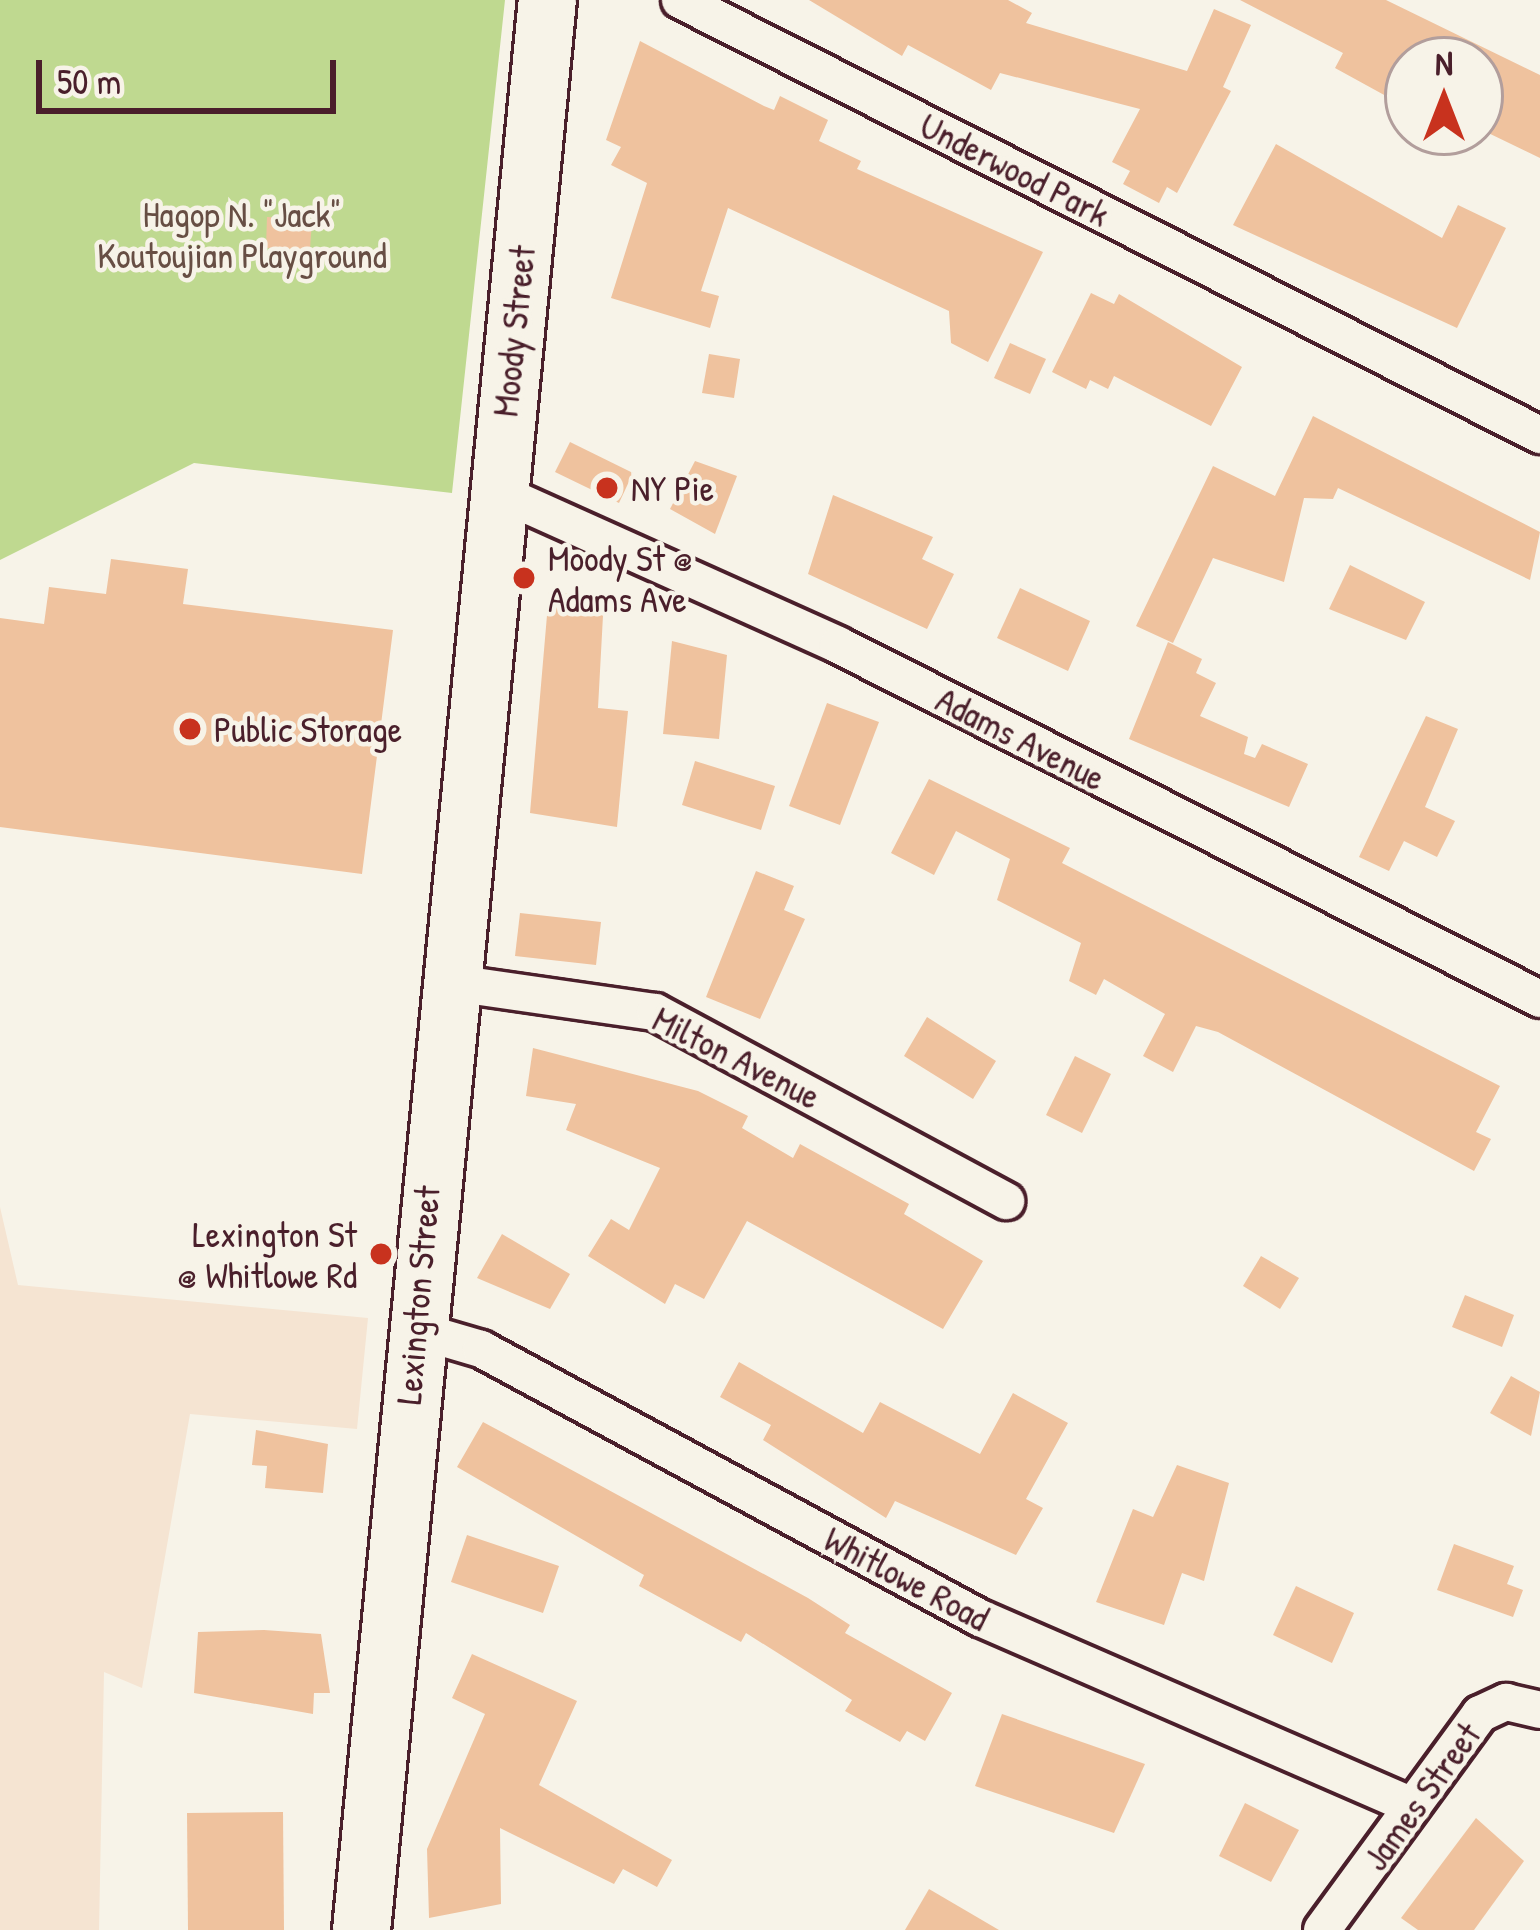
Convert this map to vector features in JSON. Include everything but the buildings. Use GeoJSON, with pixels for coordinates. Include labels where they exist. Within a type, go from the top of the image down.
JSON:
{"type":"FeatureCollection","features":[{"type":"Feature","properties":{"kind":"main road","name":"Moody Street"},"geometry":{"type":"LineString","coordinates":[[478,662],[547,0]]}},
{"type":"Feature","properties":{"kind":"main road","name":"Lexington Street"},"geometry":{"type":"LineString","coordinates":[[361,1930],[478,662]]}},
{"type":"Feature","properties":{"kind":"street","name":"Underwood Park"},"geometry":{"type":"LineString","coordinates":[[680,0],[1540,434]]}},
{"type":"Feature","properties":{"kind":"street","name":"Adams Avenue"},"geometry":{"type":"LineString","coordinates":[[496,491],[838,646],[1540,999]]}},
{"type":"Feature","properties":{"kind":"street","name":"Milton Avenue"},"geometry":{"type":"LineString","coordinates":[[446,982],[655,1012],[1006,1201]]}},
{"type":"Feature","properties":{"kind":"street","name":"Whitlowe Road"},"geometry":{"type":"LineString","coordinates":[[413,1329],[481,1349],[980,1618],[1412,1806]]}},
{"type":"Feature","properties":{"kind":"street","name":"James Street"},"geometry":{"type":"LineString","coordinates":[[1322,1930],[1480,1714],[1506,1702],[1540,1710]]}},
{"type":"Feature","properties":{"kind":"shaded area"},"geometry":{"type":"Polygon","coordinates":[[[0,1207],[18,1285],[368,1318],[357,1429],[190,1414],[142,1688],[104,1672],[99,1930],[0,1930],[0,1207]]]}},
{"type":"Feature","properties":{"kind":"green space","name":"Hagop N. \"Jack\" Koutoujian Playground"},"geometry":{"type":"Polygon","coordinates":[[[0,0],[505,0],[452,493],[194,463],[0,560],[0,0]]]}},
{"type":"Feature","properties":{"kind":"place","name":"NY Pie"},"geometry":{"type":"Point","coordinates":[607,488]}},
{"type":"Feature","properties":{"kind":"place","name":"Moody St @ Adams Ave"},"geometry":{"type":"Point","coordinates":[524,578]}},
{"type":"Feature","properties":{"kind":"place","name":"Public Storage"},"geometry":{"type":"Point","coordinates":[190,729]}},
{"type":"Feature","properties":{"kind":"place","name":"Lexington St @ Whitlowe Rd"},"geometry":{"type":"Point","coordinates":[381,1254]}}]}
